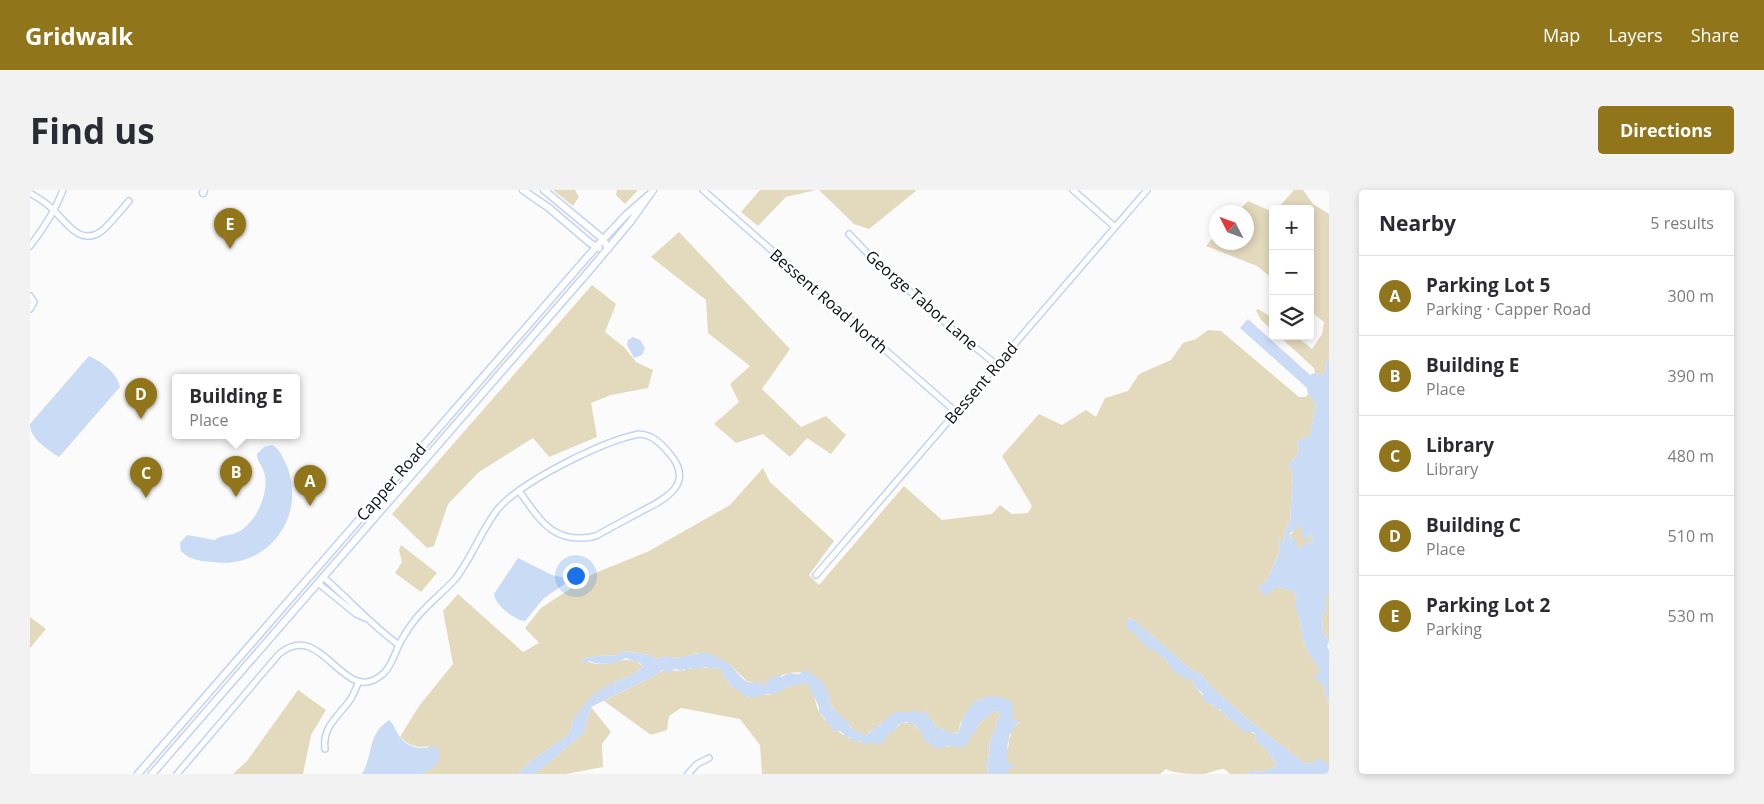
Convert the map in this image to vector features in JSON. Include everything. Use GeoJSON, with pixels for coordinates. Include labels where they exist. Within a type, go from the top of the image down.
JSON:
{"type":"FeatureCollection","features":[{"type":"Feature","properties":{"kind":"street"},"geometry":{"type":"LineString","coordinates":[[30,246],[43,230],[64,190]]}},
{"type":"Feature","properties":{"kind":"street"},"geometry":{"type":"LineString","coordinates":[[523,190],[549,208],[596,247],[608,249]]}},
{"type":"Feature","properties":{"kind":"street"},"geometry":{"type":"LineString","coordinates":[[544,190],[603,239],[608,249]]}},
{"type":"Feature","properties":{"kind":"street","name":"Bessent Road North"},"geometry":{"type":"LineString","coordinates":[[702,190],[956,412]]}},
{"type":"Feature","properties":{"kind":"street"},"geometry":{"type":"LineString","coordinates":[[1074,190],[1115,226]]}},
{"type":"Feature","properties":{"kind":"street","name":"Bessent Road"},"geometry":{"type":"LineString","coordinates":[[816,576],[1147,190]]}},
{"type":"Feature","properties":{"kind":"street","name":"Capper Road"},"geometry":{"type":"LineString","coordinates":[[138,774],[603,239],[651,192]]}},
{"type":"Feature","properties":{"kind":"street","name":"Capper Road"},"geometry":{"type":"LineString","coordinates":[[152,774],[608,249],[651,192]]}},
{"type":"Feature","properties":{"kind":"street"},"geometry":{"type":"LineString","coordinates":[[30,193],[54,211],[79,235],[92,235],[104,229],[129,201]]}},
{"type":"Feature","properties":{"kind":"street","name":"George Tabor Lane"},"geometry":{"type":"LineString","coordinates":[[849,234],[871,257],[957,333],[997,364]]}},
{"type":"Feature","properties":{"kind":"street"},"geometry":{"type":"LineString","coordinates":[[30,296],[34,302],[30,309]]}},
{"type":"Feature","properties":{"kind":"street"},"geometry":{"type":"LineString","coordinates":[[176,773],[279,654],[286,649],[294,646],[309,646],[344,674],[359,681],[374,679],[382,675],[388,668],[408,630],[425,608],[456,578],[496,511],[502,504],[519,491],[541,476],[607,444],[639,434],[658,441],[676,461],[679,469],[677,486],[667,498],[596,536],[586,538],[571,538],[549,529],[519,491]]}},
{"type":"Feature","properties":{"kind":"street"},"geometry":{"type":"LineString","coordinates":[[323,577],[360,609],[366,618],[399,645]]}},
{"type":"Feature","properties":{"kind":"street"},"geometry":{"type":"LineString","coordinates":[[318,583],[356,614],[366,618]]}},
{"type":"Feature","properties":{"kind":"street"},"geometry":{"type":"LineString","coordinates":[[337,599],[342,593]]}},
{"type":"Feature","properties":{"kind":"street"},"geometry":{"type":"LineString","coordinates":[[325,749],[324,739],[327,733],[336,716],[353,695],[359,681]]}},
{"type":"Feature","properties":{"kind":"street"},"geometry":{"type":"LineString","coordinates":[[688,774],[697,764],[709,758]]}},
{"type":"Feature","properties":{"kind":"shaded area"},"geometry":{"type":"Polygon","coordinates":[[[553,190],[575,190],[579,197],[573,206],[553,190]]]}},
{"type":"Feature","properties":{"kind":"shaded area"},"geometry":{"type":"Polygon","coordinates":[[[617,190],[638,190],[625,204],[616,195],[617,190]]]}},
{"type":"Feature","properties":{"kind":"shaded area"},"geometry":{"type":"Polygon","coordinates":[[[760,190],[816,190],[786,197],[758,226],[741,212],[760,190]]]}},
{"type":"Feature","properties":{"kind":"shaded area"},"geometry":{"type":"Polygon","coordinates":[[[819,190],[916,191],[869,229],[854,224],[819,190]]]}},
{"type":"Feature","properties":{"kind":"shaded area"},"geometry":{"type":"Polygon","coordinates":[[[1294,190],[1303,190],[1313,204],[1329,214],[1329,358],[1325,364],[1326,369],[1323,376],[1315,373],[1314,368],[1283,340],[1301,340],[1312,349],[1322,334],[1324,322],[1314,314],[1314,205],[1281,205],[1294,190]]]}},
{"type":"Feature","properties":{"kind":"shaded area"},"geometry":{"type":"Polygon","coordinates":[[[1248,201],[1269,210],[1269,276],[1257,266],[1216,250],[1254,250],[1254,205],[1244,205],[1248,201]]]}},
{"type":"Feature","properties":{"kind":"shaded area"},"geometry":{"type":"Polygon","coordinates":[[[679,232],[790,349],[762,389],[801,427],[826,416],[846,435],[831,454],[807,438],[790,457],[763,434],[736,443],[714,424],[739,402],[730,384],[750,366],[708,333],[706,300],[651,257],[679,232]]]}},
{"type":"Feature","properties":{"kind":"shaded area"},"geometry":{"type":"Polygon","coordinates":[[[592,285],[616,304],[605,332],[624,347],[636,362],[653,370],[648,388],[611,395],[591,403],[597,437],[549,457],[533,438],[479,472],[448,504],[434,546],[427,548],[392,514],[592,285]]]}},
{"type":"Feature","properties":{"kind":"shaded area"},"geometry":{"type":"Polygon","coordinates":[[[1258,309],[1269,316],[1269,327],[1261,320],[1256,311],[1258,309]]]}},
{"type":"Feature","properties":{"kind":"shaded area"},"geometry":{"type":"Polygon","coordinates":[[[1208,330],[1221,331],[1299,397],[1306,397],[1308,394],[1316,404],[1310,436],[1297,441],[1299,452],[1289,465],[1293,473],[1290,521],[1284,533],[1285,541],[1278,543],[1280,549],[1268,579],[1258,588],[1277,587],[1293,591],[1297,600],[1295,605],[1300,620],[1302,637],[1309,654],[1320,669],[1322,683],[1329,703],[1329,765],[1315,762],[1306,764],[1251,722],[1213,688],[1201,674],[1193,671],[1135,621],[1128,618],[1126,626],[1135,631],[1139,639],[1158,651],[1168,664],[1194,681],[1193,685],[1227,718],[1256,735],[1255,740],[1266,749],[1277,765],[1263,772],[1253,771],[1247,774],[1230,774],[1224,769],[1204,774],[1190,774],[1166,769],[1160,774],[1007,774],[1008,739],[1011,736],[1011,729],[1020,722],[1013,721],[1006,700],[1001,697],[980,699],[969,709],[960,724],[958,734],[954,732],[951,734],[944,729],[936,727],[931,719],[928,718],[928,710],[922,714],[904,712],[895,714],[864,735],[853,729],[843,720],[828,700],[830,696],[827,692],[806,671],[783,675],[766,684],[766,686],[747,681],[730,665],[697,653],[685,657],[670,658],[666,656],[656,659],[650,655],[625,651],[618,655],[581,659],[597,664],[632,660],[643,667],[630,676],[614,682],[573,720],[569,734],[530,762],[518,774],[422,774],[433,768],[428,746],[413,746],[400,737],[419,706],[453,664],[443,611],[458,594],[523,652],[539,643],[525,628],[541,608],[593,574],[649,551],[730,505],[763,468],[770,482],[834,541],[809,575],[819,585],[904,486],[942,520],[992,514],[1000,505],[1012,514],[1028,513],[1032,506],[1002,456],[1039,414],[1062,425],[1086,410],[1096,417],[1105,398],[1128,391],[1139,374],[1171,360],[1183,343],[1196,339],[1208,330]]]}},
{"type":"Feature","properties":{"kind":"shaded area"},"geometry":{"type":"Polygon","coordinates":[[[1301,525],[1314,541],[1302,549],[1296,545],[1289,534],[1292,534],[1294,529],[1301,525]]]}},
{"type":"Feature","properties":{"kind":"shaded area"},"geometry":{"type":"Polygon","coordinates":[[[401,545],[437,573],[421,592],[395,573],[402,562],[399,550],[401,545]]]}},
{"type":"Feature","properties":{"kind":"shaded area"},"geometry":{"type":"Polygon","coordinates":[[[1329,594],[1329,642],[1323,631],[1322,618],[1326,608],[1324,596],[1329,594]]]}},
{"type":"Feature","properties":{"kind":"shaded area"},"geometry":{"type":"Polygon","coordinates":[[[30,617],[46,629],[30,648],[30,617]]]}},
{"type":"Feature","properties":{"kind":"shaded area"},"geometry":{"type":"Polygon","coordinates":[[[701,667],[722,669],[722,675],[735,688],[748,697],[762,694],[768,695],[795,684],[807,683],[812,691],[819,712],[827,722],[844,735],[863,742],[873,742],[882,739],[890,732],[893,732],[900,724],[910,722],[922,732],[925,739],[936,747],[948,747],[970,736],[985,718],[992,712],[998,711],[1000,716],[996,722],[997,726],[993,731],[993,736],[990,739],[987,774],[762,774],[760,745],[740,719],[681,708],[669,716],[667,730],[651,735],[604,701],[662,671],[680,671],[701,667]]]}},
{"type":"Feature","properties":{"kind":"shaded area"},"geometry":{"type":"Polygon","coordinates":[[[298,690],[326,710],[311,735],[303,774],[233,774],[247,761],[298,690]]]}},
{"type":"Feature","properties":{"kind":"shaded area"},"geometry":{"type":"Polygon","coordinates":[[[591,707],[611,732],[602,744],[603,767],[566,774],[535,774],[584,733],[591,707]]]}},
{"type":"Feature","properties":{"kind":"water"},"geometry":{"type":"Polygon","coordinates":[[[1248,319],[1269,340],[1310,375],[1315,373],[1323,376],[1326,369],[1325,364],[1329,358],[1329,594],[1325,596],[1326,608],[1322,619],[1323,631],[1329,642],[1327,646],[1329,650],[1329,703],[1322,683],[1314,679],[1320,669],[1309,654],[1302,637],[1300,620],[1294,605],[1297,600],[1293,591],[1277,587],[1265,596],[1258,588],[1268,579],[1280,550],[1278,543],[1285,540],[1284,533],[1290,521],[1293,473],[1289,465],[1299,452],[1297,441],[1310,436],[1316,404],[1308,394],[1307,388],[1240,328],[1248,319]],[[1301,525],[1289,534],[1290,537],[1297,540],[1296,545],[1302,549],[1303,545],[1314,540],[1310,534],[1307,540],[1305,540],[1301,532],[1303,528],[1301,525]]]}},
{"type":"Feature","properties":{"kind":"water"},"geometry":{"type":"Polygon","coordinates":[[[633,337],[640,340],[645,348],[642,355],[634,358],[627,345],[628,340],[633,337]]]}},
{"type":"Feature","properties":{"kind":"water"},"geometry":{"type":"Polygon","coordinates":[[[89,356],[108,368],[116,377],[120,387],[59,457],[36,439],[30,424],[89,356]]]}},
{"type":"Feature","properties":{"kind":"water"},"geometry":{"type":"Polygon","coordinates":[[[272,445],[279,451],[287,466],[292,485],[291,504],[287,521],[278,536],[265,549],[250,558],[232,562],[199,560],[184,554],[181,551],[180,543],[187,535],[215,540],[240,531],[252,520],[261,505],[265,488],[264,472],[257,454],[264,447],[272,445]]]}},
{"type":"Feature","properties":{"kind":"water"},"geometry":{"type":"Polygon","coordinates":[[[518,558],[552,575],[565,578],[566,583],[544,598],[525,621],[516,618],[506,611],[498,603],[494,594],[518,558]]]}},
{"type":"Feature","properties":{"kind":"water"},"geometry":{"type":"Polygon","coordinates":[[[1127,618],[1135,621],[1193,671],[1201,674],[1213,688],[1251,722],[1306,764],[1315,762],[1319,758],[1329,765],[1329,774],[1247,774],[1252,771],[1263,772],[1277,765],[1266,749],[1255,740],[1256,735],[1253,732],[1246,733],[1227,718],[1220,709],[1214,709],[1214,705],[1206,703],[1203,699],[1203,694],[1193,685],[1194,681],[1187,678],[1184,680],[1181,674],[1176,674],[1165,658],[1159,657],[1158,651],[1150,650],[1139,639],[1135,631],[1130,632],[1126,626],[1127,618]]]}},
{"type":"Feature","properties":{"kind":"water"},"geometry":{"type":"Polygon","coordinates":[[[625,651],[650,655],[656,659],[666,656],[678,658],[707,653],[728,664],[745,680],[753,683],[758,682],[766,686],[765,682],[778,675],[781,677],[789,673],[798,674],[806,670],[822,681],[830,696],[828,700],[833,708],[846,721],[849,720],[850,727],[864,735],[875,728],[875,725],[879,726],[889,716],[897,712],[914,710],[922,714],[928,710],[928,718],[931,719],[936,727],[958,734],[965,716],[974,703],[988,696],[1001,697],[1013,702],[1013,720],[1020,721],[1012,730],[1007,745],[1008,763],[1016,766],[1008,770],[1007,774],[987,774],[988,766],[985,764],[989,756],[990,739],[993,736],[993,731],[997,726],[996,722],[1000,716],[998,711],[992,712],[989,717],[985,718],[976,728],[977,731],[970,736],[970,741],[964,746],[942,747],[939,749],[934,748],[928,741],[924,744],[922,733],[919,729],[905,722],[903,725],[899,724],[893,733],[890,732],[882,744],[878,745],[875,742],[864,745],[861,741],[851,742],[850,737],[843,737],[845,735],[840,731],[832,731],[832,726],[826,722],[819,712],[819,707],[807,683],[789,687],[779,693],[752,698],[743,695],[735,688],[732,689],[730,683],[722,675],[721,669],[710,668],[708,670],[707,667],[701,667],[698,669],[690,668],[687,671],[675,669],[669,673],[662,670],[656,675],[591,707],[584,733],[535,774],[518,774],[530,762],[569,734],[573,720],[592,695],[614,682],[630,676],[643,667],[640,663],[626,658],[613,663],[603,664],[589,661],[583,664],[581,659],[618,655],[625,651]]]}},
{"type":"Feature","properties":{"kind":"water"},"geometry":{"type":"Polygon","coordinates":[[[389,720],[401,739],[409,745],[421,748],[437,747],[440,759],[433,768],[422,774],[362,774],[377,732],[389,720]]]}},
{"type":"Feature","properties":{"kind":"place","name":"Parking Lot 2"},"geometry":{"type":"Point","coordinates":[230,249]}},
{"type":"Feature","properties":{"kind":"place","name":"Building C"},"geometry":{"type":"Point","coordinates":[141,419]}},
{"type":"Feature","properties":{"kind":"place","name":"Building E"},"geometry":{"type":"Point","coordinates":[236,497]}},
{"type":"Feature","properties":{"kind":"place","name":"Library"},"geometry":{"type":"Point","coordinates":[146,498]}},
{"type":"Feature","properties":{"kind":"place","name":"Parking Lot 5"},"geometry":{"type":"Point","coordinates":[310,506]}}]}
